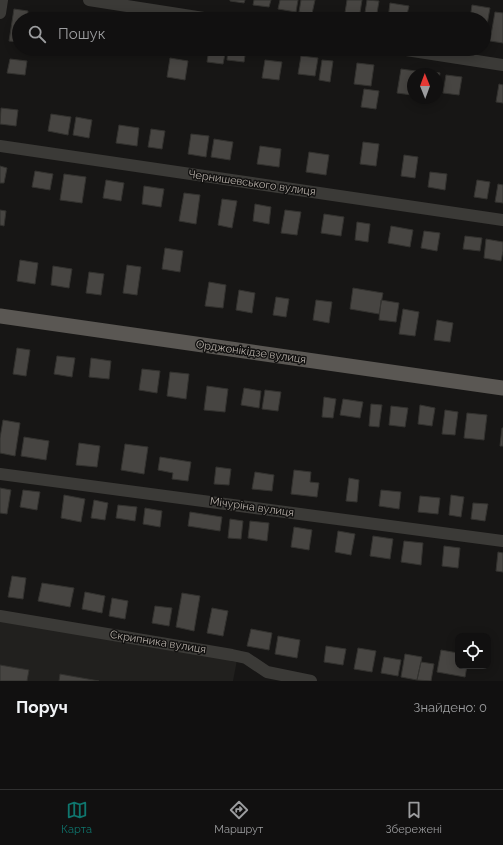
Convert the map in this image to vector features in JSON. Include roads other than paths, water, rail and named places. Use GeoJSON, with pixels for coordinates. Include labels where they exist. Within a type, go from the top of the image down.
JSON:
{"type":"FeatureCollection","features":[{"type":"Feature","properties":{"kind":"main road","name":"Орджонікідзе вулиця"},"geometry":{"type":"LineString","coordinates":[[0,316],[503,388]]}},
{"type":"Feature","properties":{"kind":"street"},"geometry":{"type":"LineString","coordinates":[[0,13],[2,0]]}},
{"type":"Feature","properties":{"kind":"street"},"geometry":{"type":"LineString","coordinates":[[89,0],[165,12]]}},
{"type":"Feature","properties":{"kind":"street"},"geometry":{"type":"LineString","coordinates":[[445,56],[503,65]]}},
{"type":"Feature","properties":{"kind":"street","name":"Чернишевського вулиця"},"geometry":{"type":"LineString","coordinates":[[0,146],[503,220]]}},
{"type":"Feature","properties":{"kind":"street","name":"Мічуріна вулиця"},"geometry":{"type":"LineString","coordinates":[[0,474],[503,540]]}},
{"type":"Feature","properties":{"kind":"street","name":"Скрипника вулиця"},"geometry":{"type":"LineString","coordinates":[[0,616],[232,655],[246,658],[267,672],[311,681]]}}]}
